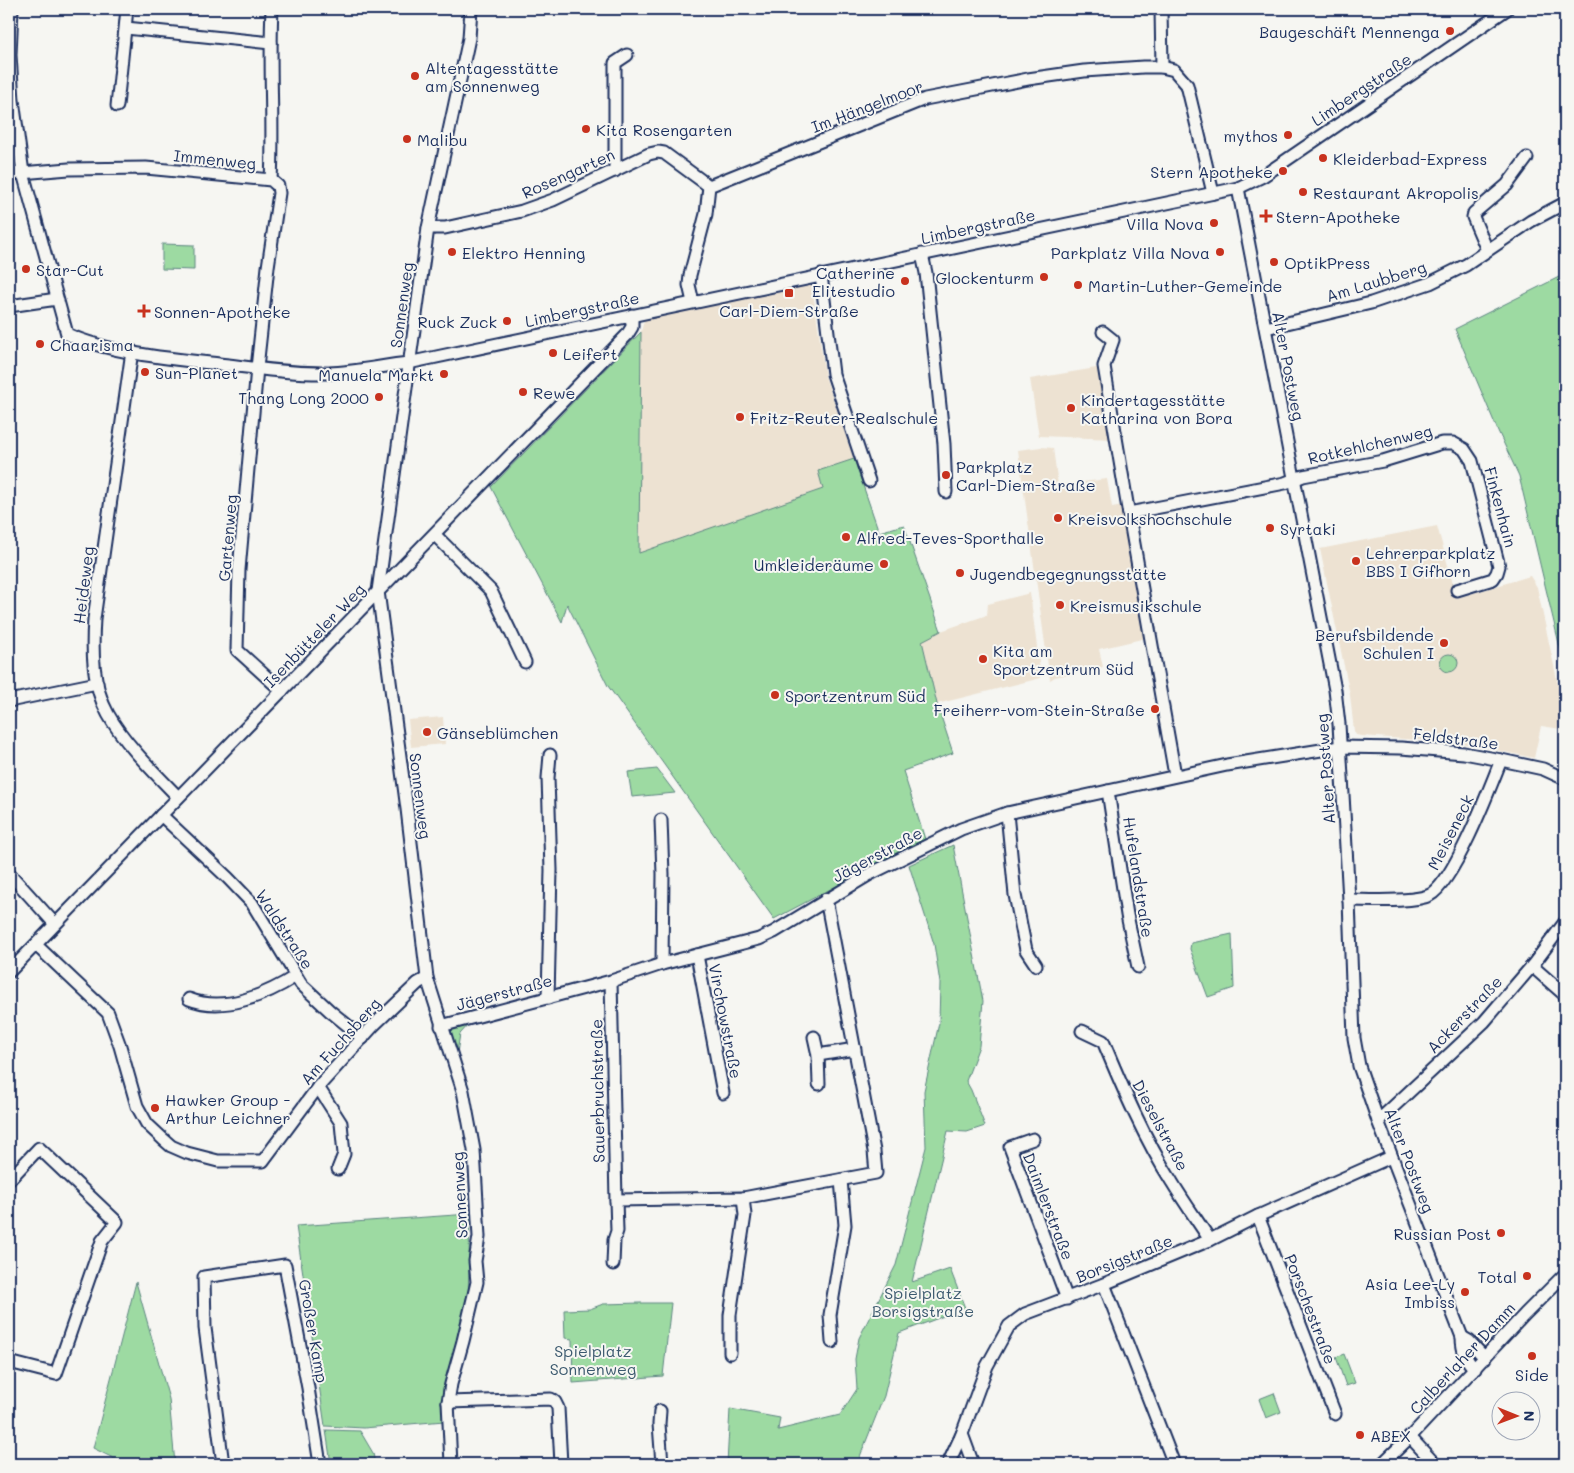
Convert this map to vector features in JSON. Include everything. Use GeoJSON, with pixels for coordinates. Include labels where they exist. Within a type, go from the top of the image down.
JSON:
{"type":"FeatureCollection","features":[{"type":"Feature","properties":{"kind":"street"},"geometry":{"type":"LineString","coordinates":[[9,306],[57,300],[23,173],[9,55],[12,9]]}},
{"type":"Feature","properties":{"kind":"street"},"geometry":{"type":"LineString","coordinates":[[117,106],[127,9]]}},
{"type":"Feature","properties":{"kind":"street"},"geometry":{"type":"LineString","coordinates":[[271,180],[273,120],[270,43],[272,9]]}},
{"type":"Feature","properties":{"kind":"street","name":"Sonnenweg"},"geometry":{"type":"LineString","coordinates":[[451,1464],[448,1402],[477,1282],[475,1261],[479,1237],[474,1150],[462,1091],[427,978],[378,592],[428,228],[469,38],[471,9]]}},
{"type":"Feature","properties":{"kind":"street"},"geometry":{"type":"LineString","coordinates":[[1161,9],[1162,67],[1174,70],[1187,85],[1213,194]]}},
{"type":"Feature","properties":{"kind":"street","name":"Limbergstraße"},"geometry":{"type":"LineString","coordinates":[[57,300],[67,334],[82,341],[132,352],[190,361],[312,373],[332,373],[408,363],[1238,188],[1263,176],[1507,9]]}},
{"type":"Feature","properties":{"kind":"street"},"geometry":{"type":"LineString","coordinates":[[126,28],[270,43]]}},
{"type":"Feature","properties":{"kind":"street"},"geometry":{"type":"LineString","coordinates":[[615,171],[615,63],[627,55]]}},
{"type":"Feature","properties":{"kind":"street","name":"Im Hängelmoor"},"geometry":{"type":"LineString","coordinates":[[709,186],[925,99],[1028,78],[1121,67],[1162,67]]}},
{"type":"Feature","properties":{"kind":"street","name":"Rosengarten"},"geometry":{"type":"LineString","coordinates":[[428,228],[445,228],[522,211],[553,200],[649,154],[658,152],[664,153],[709,186]]}},
{"type":"Feature","properties":{"kind":"street"},"geometry":{"type":"LineString","coordinates":[[1487,250],[1473,218],[1474,213],[1507,185],[1527,158]]}},
{"type":"Feature","properties":{"kind":"street","name":"Immenweg"},"geometry":{"type":"LineString","coordinates":[[9,174],[69,169],[146,168],[271,180],[278,186],[279,193],[268,267],[257,368]]}},
{"type":"Feature","properties":{"kind":"street"},"geometry":{"type":"LineString","coordinates":[[693,302],[689,285],[690,275],[706,214],[709,186]]}},
{"type":"Feature","properties":{"kind":"street","name":"Alter Postweg"},"geometry":{"type":"LineString","coordinates":[[1238,188],[1335,690],[1349,900],[1354,1038],[1359,1066],[1378,1121],[1462,1337],[1462,1346],[1468,1363],[1475,1369]]}},
{"type":"Feature","properties":{"kind":"street","name":"Am Laubberg"},"geometry":{"type":"LineString","coordinates":[[1266,328],[1397,295],[1430,284],[1466,265],[1531,221],[1565,203]]}},
{"type":"Feature","properties":{"kind":"street"},"geometry":{"type":"LineString","coordinates":[[922,254],[926,273],[944,444],[946,492]]}},
{"type":"Feature","properties":{"kind":"street"},"geometry":{"type":"LineString","coordinates":[[821,275],[832,374],[869,481]]}},
{"type":"Feature","properties":{"kind":"street","name":"Isenbütteler Weg"},"geometry":{"type":"LineString","coordinates":[[9,972],[628,335],[632,327],[632,315]]}},
{"type":"Feature","properties":{"kind":"street"},"geometry":{"type":"LineString","coordinates":[[1103,332],[1113,340],[1104,366],[1175,776]]}},
{"type":"Feature","properties":{"kind":"street","name":"Heideweg"},"geometry":{"type":"LineString","coordinates":[[132,352],[94,619],[93,642],[97,683],[107,712],[116,726],[178,798]]}},
{"type":"Feature","properties":{"kind":"street","name":"Gartenweg"},"geometry":{"type":"LineString","coordinates":[[257,368],[239,570],[237,650],[282,691]]}},
{"type":"Feature","properties":{"kind":"street","name":"Rotkehlchenweg"},"geometry":{"type":"LineString","coordinates":[[1294,479],[1383,461],[1442,443],[1453,443]]}},
{"type":"Feature","properties":{"kind":"street","name":"Finkenhain"},"geometry":{"type":"LineString","coordinates":[[1453,443],[1464,449],[1472,461],[1499,566],[1493,579],[1457,590]]}},
{"type":"Feature","properties":{"kind":"street"},"geometry":{"type":"LineString","coordinates":[[1129,513],[1285,483],[1294,479]]}},
{"type":"Feature","properties":{"kind":"street"},"geometry":{"type":"LineString","coordinates":[[435,535],[491,591],[525,662]]}},
{"type":"Feature","properties":{"kind":"street"},"geometry":{"type":"LineString","coordinates":[[9,701],[97,683]]}},
{"type":"Feature","properties":{"kind":"street","name":"Feldstraße"},"geometry":{"type":"LineString","coordinates":[[1340,747],[1407,748],[1464,753],[1543,769],[1565,779]]}},
{"type":"Feature","properties":{"kind":"street","name":"Jägerstraße"},"geometry":{"type":"LineString","coordinates":[[441,1026],[759,939],[774,932],[870,874],[961,829],[1008,813],[1175,776],[1340,747]]}},
{"type":"Feature","properties":{"kind":"street"},"geometry":{"type":"LineString","coordinates":[[548,998],[551,870],[548,778],[550,755]]}},
{"type":"Feature","properties":{"kind":"street","name":"Meiseneck"},"geometry":{"type":"LineString","coordinates":[[1349,900],[1416,898],[1429,895],[1440,887],[1472,830],[1501,760]]}},
{"type":"Feature","properties":{"kind":"street","name":"Hufelandstraße"},"geometry":{"type":"LineString","coordinates":[[1108,791],[1127,915],[1138,967]]}},
{"type":"Feature","properties":{"kind":"street"},"geometry":{"type":"LineString","coordinates":[[1008,813],[1015,894],[1026,950],[1036,966]]}},
{"type":"Feature","properties":{"kind":"street","name":"Waldstraße"},"geometry":{"type":"LineString","coordinates":[[161,815],[252,903],[301,984],[363,1038]]}},
{"type":"Feature","properties":{"kind":"street"},"geometry":{"type":"LineString","coordinates":[[661,820],[663,874],[662,964]]}},
{"type":"Feature","properties":{"kind":"street"},"geometry":{"type":"LineString","coordinates":[[9,873],[55,924]]}},
{"type":"Feature","properties":{"kind":"street"},"geometry":{"type":"LineString","coordinates":[[616,1200],[743,1198],[876,1173],[874,1152],[826,899]]}},
{"type":"Feature","properties":{"kind":"street","name":"Ackerstraße"},"geometry":{"type":"LineString","coordinates":[[1378,1121],[1484,1022],[1532,966],[1565,922]]}},
{"type":"Feature","properties":{"kind":"street","name":"Am Fuchsberg"},"geometry":{"type":"LineString","coordinates":[[36,945],[108,1013],[120,1046],[137,1106],[147,1124],[171,1146],[187,1153],[218,1161],[263,1161],[318,1087],[363,1038],[418,983],[427,978]]}},
{"type":"Feature","properties":{"kind":"street","name":"Virchowstraße"},"geometry":{"type":"LineString","coordinates":[[697,955],[723,1093]]}},
{"type":"Feature","properties":{"kind":"street"},"geometry":{"type":"LineString","coordinates":[[1532,966],[1565,995]]}},
{"type":"Feature","properties":{"kind":"street"},"geometry":{"type":"LineString","coordinates":[[189,999],[213,1005],[235,1002],[277,988],[296,976]]}},
{"type":"Feature","properties":{"kind":"street","name":"Sauerbruchstraße"},"geometry":{"type":"LineString","coordinates":[[611,981],[617,1231],[614,1240],[613,1264]]}},
{"type":"Feature","properties":{"kind":"street","name":"Dieselstraße"},"geometry":{"type":"LineString","coordinates":[[1082,1032],[1103,1041],[1142,1129],[1172,1182],[1210,1240]]}},
{"type":"Feature","properties":{"kind":"street"},"geometry":{"type":"LineString","coordinates":[[814,1037],[818,1055],[819,1084]]}},
{"type":"Feature","properties":{"kind":"street"},"geometry":{"type":"LineString","coordinates":[[818,1055],[855,1049]]}},
{"type":"Feature","properties":{"kind":"street"},"geometry":{"type":"LineString","coordinates":[[318,1087],[341,1123],[344,1154],[338,1168]]}},
{"type":"Feature","properties":{"kind":"street","name":"Daimlerstraße"},"geometry":{"type":"LineString","coordinates":[[1033,1139],[1010,1147],[1067,1299]]}},
{"type":"Feature","properties":{"kind":"street"},"geometry":{"type":"LineString","coordinates":[[9,1180],[39,1148],[117,1222],[102,1241],[56,1374],[9,1362]]}},
{"type":"Feature","properties":{"kind":"street","name":"Borsigstraße"},"geometry":{"type":"LineString","coordinates":[[948,1464],[962,1434],[987,1366],[1009,1326],[1030,1310],[1067,1299],[1210,1240],[1258,1216],[1392,1157]]}},
{"type":"Feature","properties":{"kind":"street"},"geometry":{"type":"LineString","coordinates":[[832,1342],[830,1315],[845,1226],[841,1180]]}},
{"type":"Feature","properties":{"kind":"street"},"geometry":{"type":"LineString","coordinates":[[730,1352],[730,1315],[745,1215],[743,1198]]}},
{"type":"Feature","properties":{"kind":"street","name":"Porschestraße"},"geometry":{"type":"LineString","coordinates":[[1258,1216],[1335,1414]]}},
{"type":"Feature","properties":{"kind":"street","name":"Großer Kamp"},"geometry":{"type":"LineString","coordinates":[[223,1464],[205,1328],[204,1276],[285,1265],[307,1379],[320,1464]]}},
{"type":"Feature","properties":{"kind":"street","name":"Calberlaher Damm"},"geometry":{"type":"LineString","coordinates":[[1382,1464],[1565,1274]]}},
{"type":"Feature","properties":{"kind":"street"},"geometry":{"type":"LineString","coordinates":[[1104,1284],[1174,1464]]}},
{"type":"Feature","properties":{"kind":"street","name":"Alter Postweg"},"geometry":{"type":"LineString","coordinates":[[1462,1337],[1469,1341],[1485,1358]]}},
{"type":"Feature","properties":{"kind":"street"},"geometry":{"type":"LineString","coordinates":[[448,1402],[551,1399],[558,1408],[561,1464]]}},
{"type":"Feature","properties":{"kind":"street"},"geometry":{"type":"LineString","coordinates":[[660,1411],[662,1464]]}},
{"type":"Feature","properties":{"kind":"street"},"geometry":{"type":"LineString","coordinates":[[962,1434],[973,1464]]}},
{"type":"Feature","properties":{"kind":"street"},"geometry":{"type":"LineString","coordinates":[[1410,1437],[1435,1464]]}},
{"type":"Feature","properties":{"kind":"shaded area","name":"Fritz-Reuter-Realschule"},"geometry":{"type":"Polygon","coordinates":[[[812,284],[825,376],[854,459],[818,471],[823,489],[639,554],[641,332],[644,320],[812,284]]]}},
{"type":"Feature","properties":{"kind":"shaded area","name":"Kindertagesstätte Katharina von Bora"},"geometry":{"type":"Polygon","coordinates":[[[1102,367],[1114,439],[1039,436],[1030,379],[1102,367]]]}},
{"type":"Feature","properties":{"kind":"shaded area"},"geometry":{"type":"Polygon","coordinates":[[[1041,447],[1053,448],[1058,485],[1107,479],[1112,507],[1123,505],[1146,638],[1099,649],[1103,667],[1055,677],[1050,680],[1018,450],[1041,447]]]}},
{"type":"Feature","properties":{"kind":"shaded area","name":"Berufsbildende Schulen I"},"geometry":{"type":"Polygon","coordinates":[[[1437,526],[1457,598],[1530,576],[1537,587],[1559,689],[1561,729],[1541,726],[1534,758],[1461,743],[1362,736],[1356,735],[1354,731],[1350,695],[1320,549],[1437,526]]]}},
{"type":"Feature","properties":{"kind":"shaded area","name":"Kita am Sportzentrum Süd"},"geometry":{"type":"Polygon","coordinates":[[[1030,593],[1041,678],[937,704],[922,641],[941,631],[987,615],[988,604],[1030,593]]]}},
{"type":"Feature","properties":{"kind":"shaded area","name":"Gänseblümchen"},"geometry":{"type":"Polygon","coordinates":[[[443,717],[445,744],[411,747],[408,720],[443,717]]]}},
{"type":"Feature","properties":{"kind":"green space"},"geometry":{"type":"Polygon","coordinates":[[[162,244],[194,245],[194,270],[162,269],[162,244]]]}},
{"type":"Feature","properties":{"kind":"green space"},"geometry":{"type":"Polygon","coordinates":[[[1565,274],[1565,683],[1561,652],[1519,476],[1455,329],[1565,274]]]}},
{"type":"Feature","properties":{"kind":"green space","name":"Sportzentrum Süd"},"geometry":{"type":"Polygon","coordinates":[[[641,332],[639,553],[823,489],[818,471],[854,459],[879,532],[904,525],[941,631],[922,641],[937,704],[953,753],[903,771],[925,839],[774,919],[608,686],[567,604],[562,622],[491,487],[641,332]]]}},
{"type":"Feature","properties":{"kind":"green space"},"geometry":{"type":"Polygon","coordinates":[[[1449,654],[1455,657],[1458,663],[1455,669],[1449,672],[1443,669],[1440,663],[1443,657],[1449,654]]]}},
{"type":"Feature","properties":{"kind":"green space"},"geometry":{"type":"Polygon","coordinates":[[[657,769],[675,793],[632,797],[628,772],[657,769]]]}},
{"type":"Feature","properties":{"kind":"green space","name":"Spielplatz Borsigstraße"},"geometry":{"type":"Polygon","coordinates":[[[953,845],[983,1001],[979,1046],[966,1081],[985,1126],[967,1132],[948,1131],[912,1282],[950,1269],[965,1308],[899,1333],[884,1396],[857,1464],[727,1464],[730,1409],[780,1418],[778,1430],[840,1415],[857,1389],[855,1359],[859,1338],[896,1265],[926,1147],[924,1091],[939,1023],[940,983],[934,944],[909,865],[953,845]]]}},
{"type":"Feature","properties":{"kind":"green space"},"geometry":{"type":"Polygon","coordinates":[[[1232,934],[1234,988],[1208,997],[1190,949],[1191,943],[1232,934]]]}},
{"type":"Feature","properties":{"kind":"green space"},"geometry":{"type":"Polygon","coordinates":[[[469,1024],[460,1034],[457,1053],[450,1031],[453,1028],[469,1024]]]}},
{"type":"Feature","properties":{"kind":"green space"},"geometry":{"type":"Polygon","coordinates":[[[470,1214],[468,1303],[443,1388],[444,1421],[364,1428],[325,1426],[296,1226],[470,1214]]]}},
{"type":"Feature","properties":{"kind":"green space"},"geometry":{"type":"Polygon","coordinates":[[[136,1282],[169,1399],[175,1464],[125,1464],[93,1448],[136,1282]]]}},
{"type":"Feature","properties":{"kind":"green space","name":"Spielplatz Sonnenweg"},"geometry":{"type":"Polygon","coordinates":[[[671,1303],[663,1376],[573,1383],[572,1339],[565,1338],[564,1310],[590,1309],[603,1304],[671,1303]]]}},
{"type":"Feature","properties":{"kind":"green space"},"geometry":{"type":"Polygon","coordinates":[[[1344,1354],[1355,1383],[1346,1386],[1336,1357],[1344,1354]]]}},
{"type":"Feature","properties":{"kind":"green space"},"geometry":{"type":"Polygon","coordinates":[[[1274,1393],[1281,1412],[1266,1418],[1259,1399],[1274,1393]]]}},
{"type":"Feature","properties":{"kind":"green space"},"geometry":{"type":"Polygon","coordinates":[[[326,1430],[360,1431],[373,1453],[375,1464],[331,1464],[326,1430]]]}},
{"type":"Feature","properties":{"kind":"place","name":"Baugeschäft Mennenga"},"geometry":{"type":"Point","coordinates":[1450,31]}},
{"type":"Feature","properties":{"kind":"place","name":"Altentagesstätte am Sonnenweg"},"geometry":{"type":"Point","coordinates":[415,76]}},
{"type":"Feature","properties":{"kind":"place","name":"Kita Rosengarten"},"geometry":{"type":"Point","coordinates":[586,129]}},
{"type":"Feature","properties":{"kind":"place","name":"mythos"},"geometry":{"type":"Point","coordinates":[1288,135]}},
{"type":"Feature","properties":{"kind":"place","name":"Malibu"},"geometry":{"type":"Point","coordinates":[407,139]}},
{"type":"Feature","properties":{"kind":"place","name":"Kleiderbad-Express"},"geometry":{"type":"Point","coordinates":[1323,158]}},
{"type":"Feature","properties":{"kind":"place","name":"Stern Apotheke"},"geometry":{"type":"Point","coordinates":[1283,171]}},
{"type":"Feature","properties":{"kind":"place","name":"Restaurant Akropolis"},"geometry":{"type":"Point","coordinates":[1303,192]}},
{"type":"Feature","properties":{"kind":"place","name":"Stern-Apotheke"},"geometry":{"type":"Point","coordinates":[1266,216]}},
{"type":"Feature","properties":{"kind":"place","name":"Villa Nova"},"geometry":{"type":"Point","coordinates":[1214,223]}},
{"type":"Feature","properties":{"kind":"place","name":"Elektro Henning"},"geometry":{"type":"Point","coordinates":[452,252]}},
{"type":"Feature","properties":{"kind":"place","name":"Parkplatz Villa Nova"},"geometry":{"type":"Point","coordinates":[1220,252]}},
{"type":"Feature","properties":{"kind":"place","name":"OptikPress"},"geometry":{"type":"Point","coordinates":[1274,262]}},
{"type":"Feature","properties":{"kind":"place","name":"Star-Cut"},"geometry":{"type":"Point","coordinates":[26,269]}},
{"type":"Feature","properties":{"kind":"place","name":"Glockenturm"},"geometry":{"type":"Point","coordinates":[1044,277]}},
{"type":"Feature","properties":{"kind":"place","name":"Catherine Elitestudio"},"geometry":{"type":"Point","coordinates":[905,281]}},
{"type":"Feature","properties":{"kind":"place","name":"Martin-Luther-Gemeinde"},"geometry":{"type":"Point","coordinates":[1078,285]}},
{"type":"Feature","properties":{"kind":"place","name":"Carl-Diem-Straße"},"geometry":{"type":"Point","coordinates":[789,293]}},
{"type":"Feature","properties":{"kind":"place","name":"Sonnen-Apotheke"},"geometry":{"type":"Point","coordinates":[144,311]}},
{"type":"Feature","properties":{"kind":"place","name":"Ruck Zuck"},"geometry":{"type":"Point","coordinates":[507,321]}},
{"type":"Feature","properties":{"kind":"place","name":"Chaarisma"},"geometry":{"type":"Point","coordinates":[40,344]}},
{"type":"Feature","properties":{"kind":"place","name":"Leifert"},"geometry":{"type":"Point","coordinates":[553,353]}},
{"type":"Feature","properties":{"kind":"place","name":"Sun-Planet"},"geometry":{"type":"Point","coordinates":[145,372]}},
{"type":"Feature","properties":{"kind":"place","name":"Manuela Markt"},"geometry":{"type":"Point","coordinates":[444,374]}},
{"type":"Feature","properties":{"kind":"place","name":"Rewe"},"geometry":{"type":"Point","coordinates":[523,392]}},
{"type":"Feature","properties":{"kind":"place","name":"Thang Long 2000"},"geometry":{"type":"Point","coordinates":[379,397]}},
{"type":"Feature","properties":{"kind":"place","name":"Kindertagesstätte Katharina von Bora"},"geometry":{"type":"Point","coordinates":[1071,408]}},
{"type":"Feature","properties":{"kind":"place","name":"Fritz-Reuter-Realschule"},"geometry":{"type":"Point","coordinates":[740,417]}},
{"type":"Feature","properties":{"kind":"place","name":"Parkplatz Carl-Diem-Straße"},"geometry":{"type":"Point","coordinates":[946,475]}},
{"type":"Feature","properties":{"kind":"place","name":"Kreisvolkshochschule"},"geometry":{"type":"Point","coordinates":[1058,518]}},
{"type":"Feature","properties":{"kind":"place","name":"Syrtaki"},"geometry":{"type":"Point","coordinates":[1270,528]}},
{"type":"Feature","properties":{"kind":"place","name":"Alfred-Teves-Sporthalle"},"geometry":{"type":"Point","coordinates":[846,537]}},
{"type":"Feature","properties":{"kind":"place","name":"Lehrerparkplatz BBS I Gifhorn"},"geometry":{"type":"Point","coordinates":[1356,561]}},
{"type":"Feature","properties":{"kind":"place","name":"Umkleideräume"},"geometry":{"type":"Point","coordinates":[884,564]}},
{"type":"Feature","properties":{"kind":"place","name":"Jugendbegegnungsstätte"},"geometry":{"type":"Point","coordinates":[960,573]}},
{"type":"Feature","properties":{"kind":"place","name":"Kreismusikschule"},"geometry":{"type":"Point","coordinates":[1060,605]}},
{"type":"Feature","properties":{"kind":"place","name":"Berufsbildende Schulen I"},"geometry":{"type":"Point","coordinates":[1444,643]}},
{"type":"Feature","properties":{"kind":"place","name":"Kita am Sportzentrum Süd"},"geometry":{"type":"Point","coordinates":[983,659]}},
{"type":"Feature","properties":{"kind":"place","name":"Sportzentrum Süd"},"geometry":{"type":"Point","coordinates":[775,695]}},
{"type":"Feature","properties":{"kind":"place","name":"Freiherr-vom-Stein-Straße"},"geometry":{"type":"Point","coordinates":[1155,709]}},
{"type":"Feature","properties":{"kind":"place","name":"Gänseblümchen"},"geometry":{"type":"Point","coordinates":[427,732]}},
{"type":"Feature","properties":{"kind":"place","name":"Hawker Group - Arthur Leichner"},"geometry":{"type":"Point","coordinates":[155,1108]}},
{"type":"Feature","properties":{"kind":"place","name":"Russian Post"},"geometry":{"type":"Point","coordinates":[1501,1233]}},
{"type":"Feature","properties":{"kind":"place","name":"Total"},"geometry":{"type":"Point","coordinates":[1527,1276]}},
{"type":"Feature","properties":{"kind":"place","name":"Asia Lee-Ly Imbiss"},"geometry":{"type":"Point","coordinates":[1465,1292]}},
{"type":"Feature","properties":{"kind":"place","name":"Side"},"geometry":{"type":"Point","coordinates":[1532,1356]}},
{"type":"Feature","properties":{"kind":"place","name":"ABEX"},"geometry":{"type":"Point","coordinates":[1360,1435]}}]}
